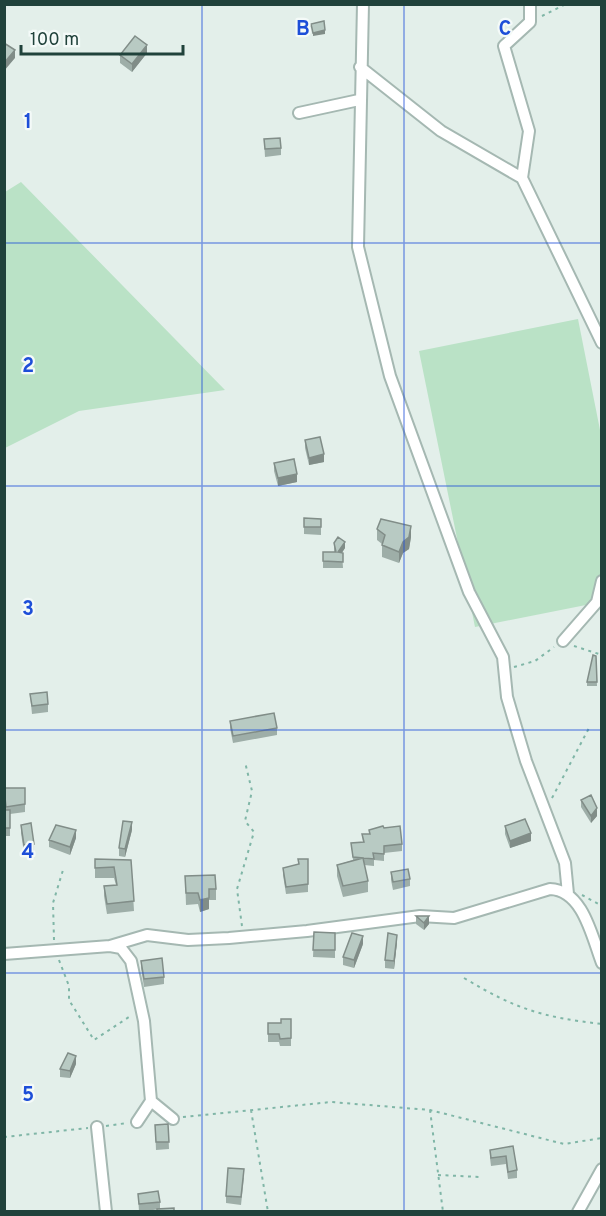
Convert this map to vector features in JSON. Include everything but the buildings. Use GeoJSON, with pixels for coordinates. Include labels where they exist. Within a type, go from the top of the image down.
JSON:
{"type":"FeatureCollection","features":[{"type":"Feature","properties":{"kind":"street"},"geometry":{"type":"LineString","coordinates":[[363,4],[358,247],[385,354],[469,592],[503,657],[502,671],[526,761],[565,862],[568,894]]}},
{"type":"Feature","properties":{"kind":"street"},"geometry":{"type":"LineString","coordinates":[[522,178],[529,131],[504,46],[530,22],[530,4]]}},
{"type":"Feature","properties":{"kind":"street"},"geometry":{"type":"LineString","coordinates":[[360,67],[441,131],[522,178],[602,342]]}},
{"type":"Feature","properties":{"kind":"street"},"geometry":{"type":"LineString","coordinates":[[299,113],[360,100]]}},
{"type":"Feature","properties":{"kind":"street"},"geometry":{"type":"LineString","coordinates":[[563,641],[597,602],[602,581]]}},
{"type":"Feature","properties":{"kind":"street"},"geometry":{"type":"LineString","coordinates":[[4,954],[110,946],[147,935],[188,940],[243,937],[420,916],[454,918],[550,889],[560,889],[568,894],[585,919],[602,963]]}},
{"type":"Feature","properties":{"kind":"street"},"geometry":{"type":"LineString","coordinates":[[110,946],[121,948],[131,961],[141,1009],[151,1101],[137,1122]]}},
{"type":"Feature","properties":{"kind":"street"},"geometry":{"type":"LineString","coordinates":[[151,1101],[173,1119]]}},
{"type":"Feature","properties":{"kind":"street"},"geometry":{"type":"LineString","coordinates":[[97,1127],[106,1212]]}},
{"type":"Feature","properties":{"kind":"street"},"geometry":{"type":"LineString","coordinates":[[578,1212],[602,1169]]}},
{"type":"Feature","properties":{"kind":"path"},"geometry":{"type":"LineString","coordinates":[[530,22],[566,4]]}},
{"type":"Feature","properties":{"kind":"path"},"geometry":{"type":"LineString","coordinates":[[502,671],[535,661],[563,641],[602,655]]}},
{"type":"Feature","properties":{"kind":"path"},"geometry":{"type":"LineString","coordinates":[[546,811],[589,729]]}},
{"type":"Feature","properties":{"kind":"path"},"geometry":{"type":"LineString","coordinates":[[243,937],[237,889],[254,832],[245,821],[252,791],[245,762]]}},
{"type":"Feature","properties":{"kind":"path"},"geometry":{"type":"LineString","coordinates":[[63,870],[53,903],[55,950],[69,986],[69,1000],[94,1040],[141,1009]]}},
{"type":"Feature","properties":{"kind":"path"},"geometry":{"type":"LineString","coordinates":[[464,978],[505,1002],[544,1017],[602,1024]]}},
{"type":"Feature","properties":{"kind":"path"},"geometry":{"type":"LineString","coordinates":[[173,1119],[331,1102],[430,1110],[564,1144],[602,1138]]}},
{"type":"Feature","properties":{"kind":"path"},"geometry":{"type":"LineString","coordinates":[[251,1110],[268,1212]]}},
{"type":"Feature","properties":{"kind":"path"},"geometry":{"type":"LineString","coordinates":[[430,1110],[443,1212]]}},
{"type":"Feature","properties":{"kind":"path"},"geometry":{"type":"LineString","coordinates":[[4,1137],[137,1122]]}},
{"type":"Feature","properties":{"kind":"path"},"geometry":{"type":"LineString","coordinates":[[438,1175],[481,1177]]}},
{"type":"Feature","properties":{"kind":"green space"},"geometry":{"type":"Polygon","coordinates":[[[21,182],[225,390],[79,411],[5,448],[5,192],[21,182]]]}},
{"type":"Feature","properties":{"kind":"green space"},"geometry":{"type":"Polygon","coordinates":[[[578,319],[601,435],[601,602],[475,627],[419,351],[578,319]]]}}]}
